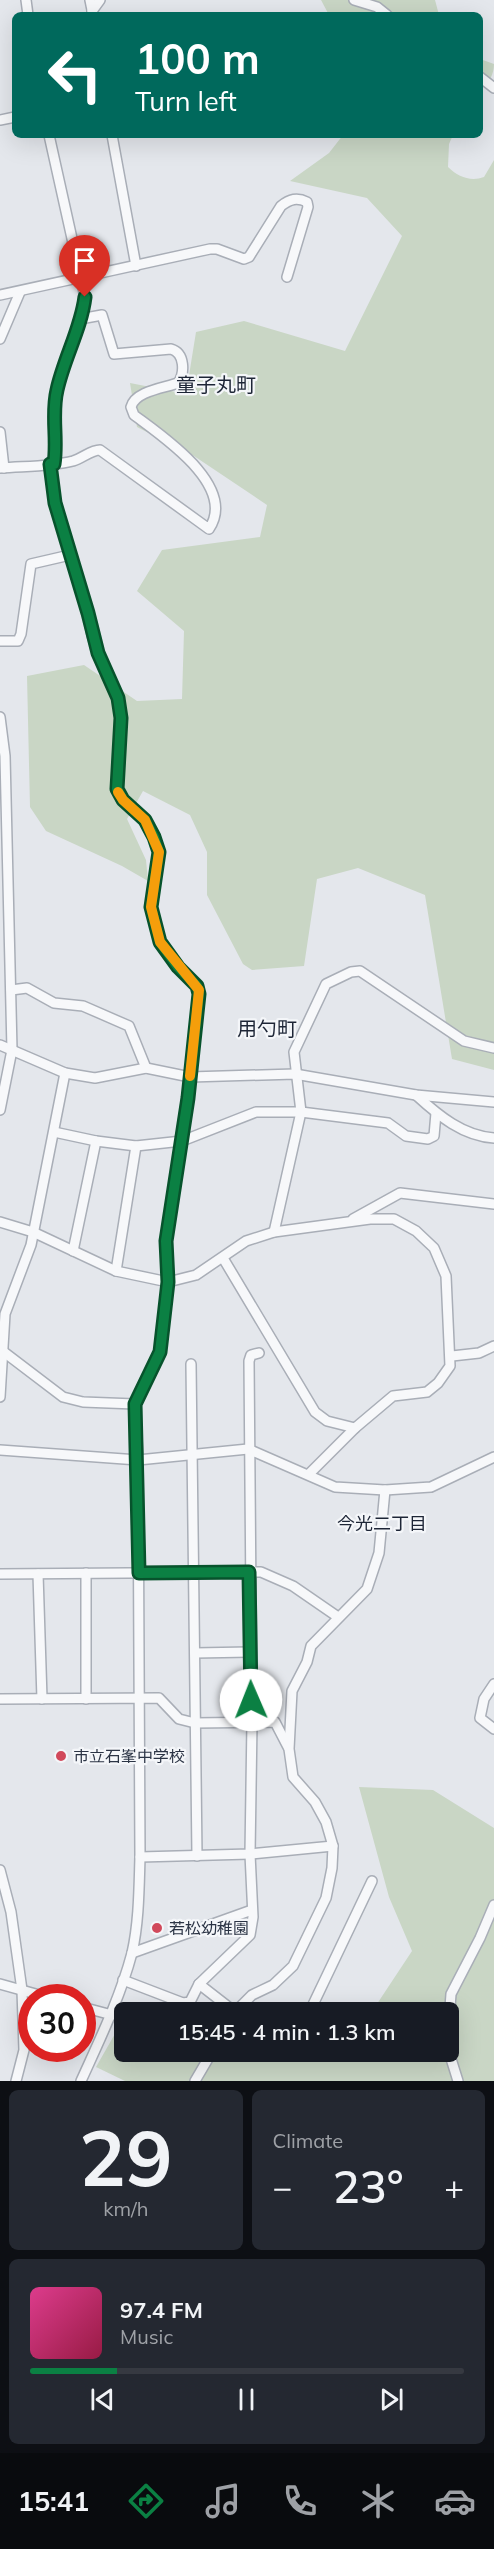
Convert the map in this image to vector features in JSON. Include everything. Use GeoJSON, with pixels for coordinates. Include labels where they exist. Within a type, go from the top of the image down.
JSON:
{"type":"FeatureCollection","features":[{"type":"Feature","properties":{"kind":"street"},"geometry":{"type":"LineString","coordinates":[[354,0],[377,7],[383,12]]}},
{"type":"Feature","properties":{"kind":"street"},"geometry":{"type":"LineString","coordinates":[[50,138],[85,297],[57,388],[53,412],[56,452],[52,464],[55,503],[98,653],[118,698],[121,718],[117,789],[123,800],[145,820],[159,852],[151,907],[160,942],[199,990],[182,1141],[166,1241],[168,1282],[160,1352],[135,1404],[139,1573],[140,1857],[138,1912],[132,1953],[112,2015],[81,2081]]}},
{"type":"Feature","properties":{"kind":"street"},"geometry":{"type":"LineString","coordinates":[[113,138],[136,266]]}},
{"type":"Feature","properties":{"kind":"street"},"geometry":{"type":"LineString","coordinates":[[0,295],[210,249],[244,259],[249,257],[281,206],[298,198],[307,202],[308,207],[287,277]]}},
{"type":"Feature","properties":{"kind":"street"},"geometry":{"type":"LineString","coordinates":[[0,339],[20,292]]}},
{"type":"Feature","properties":{"kind":"street"},"geometry":{"type":"LineString","coordinates":[[0,432],[2,468],[71,461],[84,458],[94,450],[100,450],[208,529],[213,520],[214,502],[199,469],[179,449],[134,415],[131,407],[135,399],[144,394],[178,383],[183,370],[181,355],[171,349],[114,354],[102,315],[80,319]]}},
{"type":"Feature","properties":{"kind":"street"},"geometry":{"type":"LineString","coordinates":[[0,641],[18,641],[21,634],[31,564],[70,555]]}},
{"type":"Feature","properties":{"kind":"street"},"geometry":{"type":"LineString","coordinates":[[0,717],[11,943],[12,1050],[0,1110]]}},
{"type":"Feature","properties":{"kind":"street"},"geometry":{"type":"LineString","coordinates":[[0,940],[11,943]]}},
{"type":"Feature","properties":{"kind":"street"},"geometry":{"type":"LineString","coordinates":[[274,1232],[301,1112],[294,1052],[326,984],[351,972],[360,971],[464,1041],[494,1048]]}},
{"type":"Feature","properties":{"kind":"street"},"geometry":{"type":"LineString","coordinates":[[11,990],[27,988],[54,1003],[83,1006],[129,1026],[146,1068]]}},
{"type":"Feature","properties":{"kind":"street"},"geometry":{"type":"LineString","coordinates":[[0,1045],[65,1073],[96,1078],[146,1068],[190,1077],[295,1074],[416,1095],[494,1102]]}},
{"type":"Feature","properties":{"kind":"street"},"geometry":{"type":"LineString","coordinates":[[0,1397],[4,1314],[31,1245],[65,1073]]}},
{"type":"Feature","properties":{"kind":"street"},"geometry":{"type":"LineString","coordinates":[[416,1095],[436,1113],[471,1133],[494,1138]]}},
{"type":"Feature","properties":{"kind":"street"},"geometry":{"type":"LineString","coordinates":[[54,1132],[96,1141],[136,1146],[182,1141],[256,1112],[301,1112],[388,1123],[406,1136],[428,1139],[435,1136],[436,1113]]}},
{"type":"Feature","properties":{"kind":"street"},"geometry":{"type":"LineString","coordinates":[[73,1251],[96,1141]]}},
{"type":"Feature","properties":{"kind":"street"},"geometry":{"type":"LineString","coordinates":[[116,1270],[136,1146]]}},
{"type":"Feature","properties":{"kind":"street"},"geometry":{"type":"LineString","coordinates":[[348,1221],[400,1193],[494,1204]]}},
{"type":"Feature","properties":{"kind":"street"},"geometry":{"type":"LineString","coordinates":[[0,1222],[33,1232],[116,1270],[168,1282],[196,1275],[246,1241],[274,1232],[348,1221],[394,1219],[416,1231],[434,1248],[446,1276],[452,1356],[450,1366],[438,1383],[427,1392],[393,1396],[355,1428],[309,1474]]}},
{"type":"Feature","properties":{"kind":"street"},"geometry":{"type":"LineString","coordinates":[[223,1258],[315,1412],[327,1421],[355,1428]]}},
{"type":"Feature","properties":{"kind":"street"},"geometry":{"type":"LineString","coordinates":[[452,1356],[479,1353],[491,1350],[494,1346]]}},
{"type":"Feature","properties":{"kind":"street"},"geometry":{"type":"LineString","coordinates":[[1,1349],[63,1397],[83,1402],[135,1404]]}},
{"type":"Feature","properties":{"kind":"street"},"geometry":{"type":"LineString","coordinates":[[123,1980],[183,2003],[190,2002],[199,1984],[250,1935],[252,1722],[249,1361],[251,1355],[259,1353]]}},
{"type":"Feature","properties":{"kind":"street"},"geometry":{"type":"LineString","coordinates":[[191,1364],[195,1572],[196,1856]]}},
{"type":"Feature","properties":{"kind":"street"},"geometry":{"type":"LineString","coordinates":[[0,1450],[138,1460],[248,1449],[335,1487],[385,1490],[431,1487],[494,1457]]}},
{"type":"Feature","properties":{"kind":"street"},"geometry":{"type":"LineString","coordinates":[[245,2002],[252,1995],[273,1985],[293,1965],[326,1898],[332,1868],[333,1846],[326,1822],[315,1802],[293,1777],[289,1749],[292,1691],[307,1662],[311,1646],[367,1589],[372,1579],[379,1553],[385,1490]]}},
{"type":"Feature","properties":{"kind":"street"},"geometry":{"type":"LineString","coordinates":[[0,1574],[261,1572],[284,1581],[338,1617]]}},
{"type":"Feature","properties":{"kind":"street"},"geometry":{"type":"LineString","coordinates":[[86,1573],[86,1700]]}},
{"type":"Feature","properties":{"kind":"street"},"geometry":{"type":"LineString","coordinates":[[38,1574],[42,1699]]}},
{"type":"Feature","properties":{"kind":"street"},"geometry":{"type":"LineString","coordinates":[[195,1653],[250,1652]]}},
{"type":"Feature","properties":{"kind":"street"},"geometry":{"type":"LineString","coordinates":[[494,1684],[484,1699],[480,1718],[494,1729]]}},
{"type":"Feature","properties":{"kind":"street"},"geometry":{"type":"LineString","coordinates":[[0,1699],[139,1700],[159,1698],[179,1719],[195,1723],[275,1722],[289,1749]]}},
{"type":"Feature","properties":{"kind":"street"},"geometry":{"type":"LineString","coordinates":[[140,1857],[250,1854],[333,1846]]}},
{"type":"Feature","properties":{"kind":"street"},"geometry":{"type":"LineString","coordinates":[[0,1870],[11,1912],[21,1984]]}},
{"type":"Feature","properties":{"kind":"street"},"geometry":{"type":"LineString","coordinates":[[314,2002],[372,1881]]}},
{"type":"Feature","properties":{"kind":"street"},"geometry":{"type":"LineString","coordinates":[[450,2002],[451,1994],[494,1905]]}},
{"type":"Feature","properties":{"kind":"street"},"geometry":{"type":"LineString","coordinates":[[132,1953],[252,1910]]}},
{"type":"Feature","properties":{"kind":"street"},"geometry":{"type":"LineString","coordinates":[[0,1984],[18,1989]]}},
{"type":"Feature","properties":{"kind":"street"},"geometry":{"type":"LineString","coordinates":[[199,1984],[221,2002]]}},
{"type":"Feature","properties":{"kind":"street"},"geometry":{"type":"LineString","coordinates":[[96,2011],[112,2015]]}},
{"type":"Feature","properties":{"kind":"street"},"geometry":{"type":"LineString","coordinates":[[16,2081],[21,2062]]}},
{"type":"Feature","properties":{"kind":"street"},"geometry":{"type":"LineString","coordinates":[[195,2081],[206,2062]]}},
{"type":"Feature","properties":{"kind":"street"},"geometry":{"type":"LineString","coordinates":[[452,2062],[458,2081]]}},
{"type":"Feature","properties":{"kind":"green space"},"geometry":{"type":"Polygon","coordinates":[[[321,0],[435,0],[438,12],[327,12],[321,0]]]}},
{"type":"Feature","properties":{"kind":"green space"},"geometry":{"type":"Polygon","coordinates":[[[483,60],[494,64],[483,86],[483,60]]]}},
{"type":"Feature","properties":{"kind":"green space"},"geometry":{"type":"Polygon","coordinates":[[[341,138],[452,138],[449,144],[448,167],[460,176],[470,179],[484,177],[494,160],[494,1070],[452,1059],[425,895],[358,868],[317,879],[304,966],[252,970],[243,964],[207,895],[207,852],[190,815],[143,791],[127,819],[146,860],[148,881],[122,866],[46,831],[30,807],[27,676],[84,665],[137,701],[182,699],[184,631],[137,591],[162,550],[260,537],[267,505],[194,456],[137,427],[130,383],[186,394],[196,332],[244,321],[345,351],[402,236],[367,198],[290,181],[329,153],[341,138]]]}},
{"type":"Feature","properties":{"kind":"green space"},"geometry":{"type":"Polygon","coordinates":[[[359,1787],[433,1790],[494,1828],[494,2081],[125,2081],[96,2067],[114,2036],[114,2062],[459,2062],[459,2002],[378,2002],[412,1951],[389,1897],[359,1787]]]}},
{"type":"Feature","properties":{"kind":"slow traffic"},"geometry":{"type":"LineString","coordinates":[[118,792],[123,800],[145,820],[159,852],[151,907],[160,942],[164,950],[199,990],[190,1076]]}},
{"type":"Feature","properties":{"kind":"place","name":"市立石峯中学校"},"geometry":{"type":"Point","coordinates":[61,1756]}},
{"type":"Feature","properties":{"kind":"place","name":"若松幼稚園"},"geometry":{"type":"Point","coordinates":[157,1928]}},
{"type":"Feature","properties":{"kind":"district","name":"童子丸町"},"geometry":{"type":"Point","coordinates":[216,384]}},
{"type":"Feature","properties":{"kind":"district","name":"用勺町"},"geometry":{"type":"Point","coordinates":[267,1028]}},
{"type":"Feature","properties":{"kind":"district","name":"今光二丁目"},"geometry":{"type":"Point","coordinates":[382,1523]}},
{"type":"Feature","properties":{"kind":"route"},"geometry":{"type":"LineString","coordinates":[[85,297],[84,311],[57,388],[53,412],[56,452],[54,464],[50,464],[55,503],[98,653],[118,698],[121,718],[117,789],[123,800],[145,820],[159,852],[151,907],[155,926],[164,950],[199,990],[188,1098],[166,1241],[168,1282],[160,1352],[135,1404],[139,1573],[249,1572],[251,1700]]}}]}
